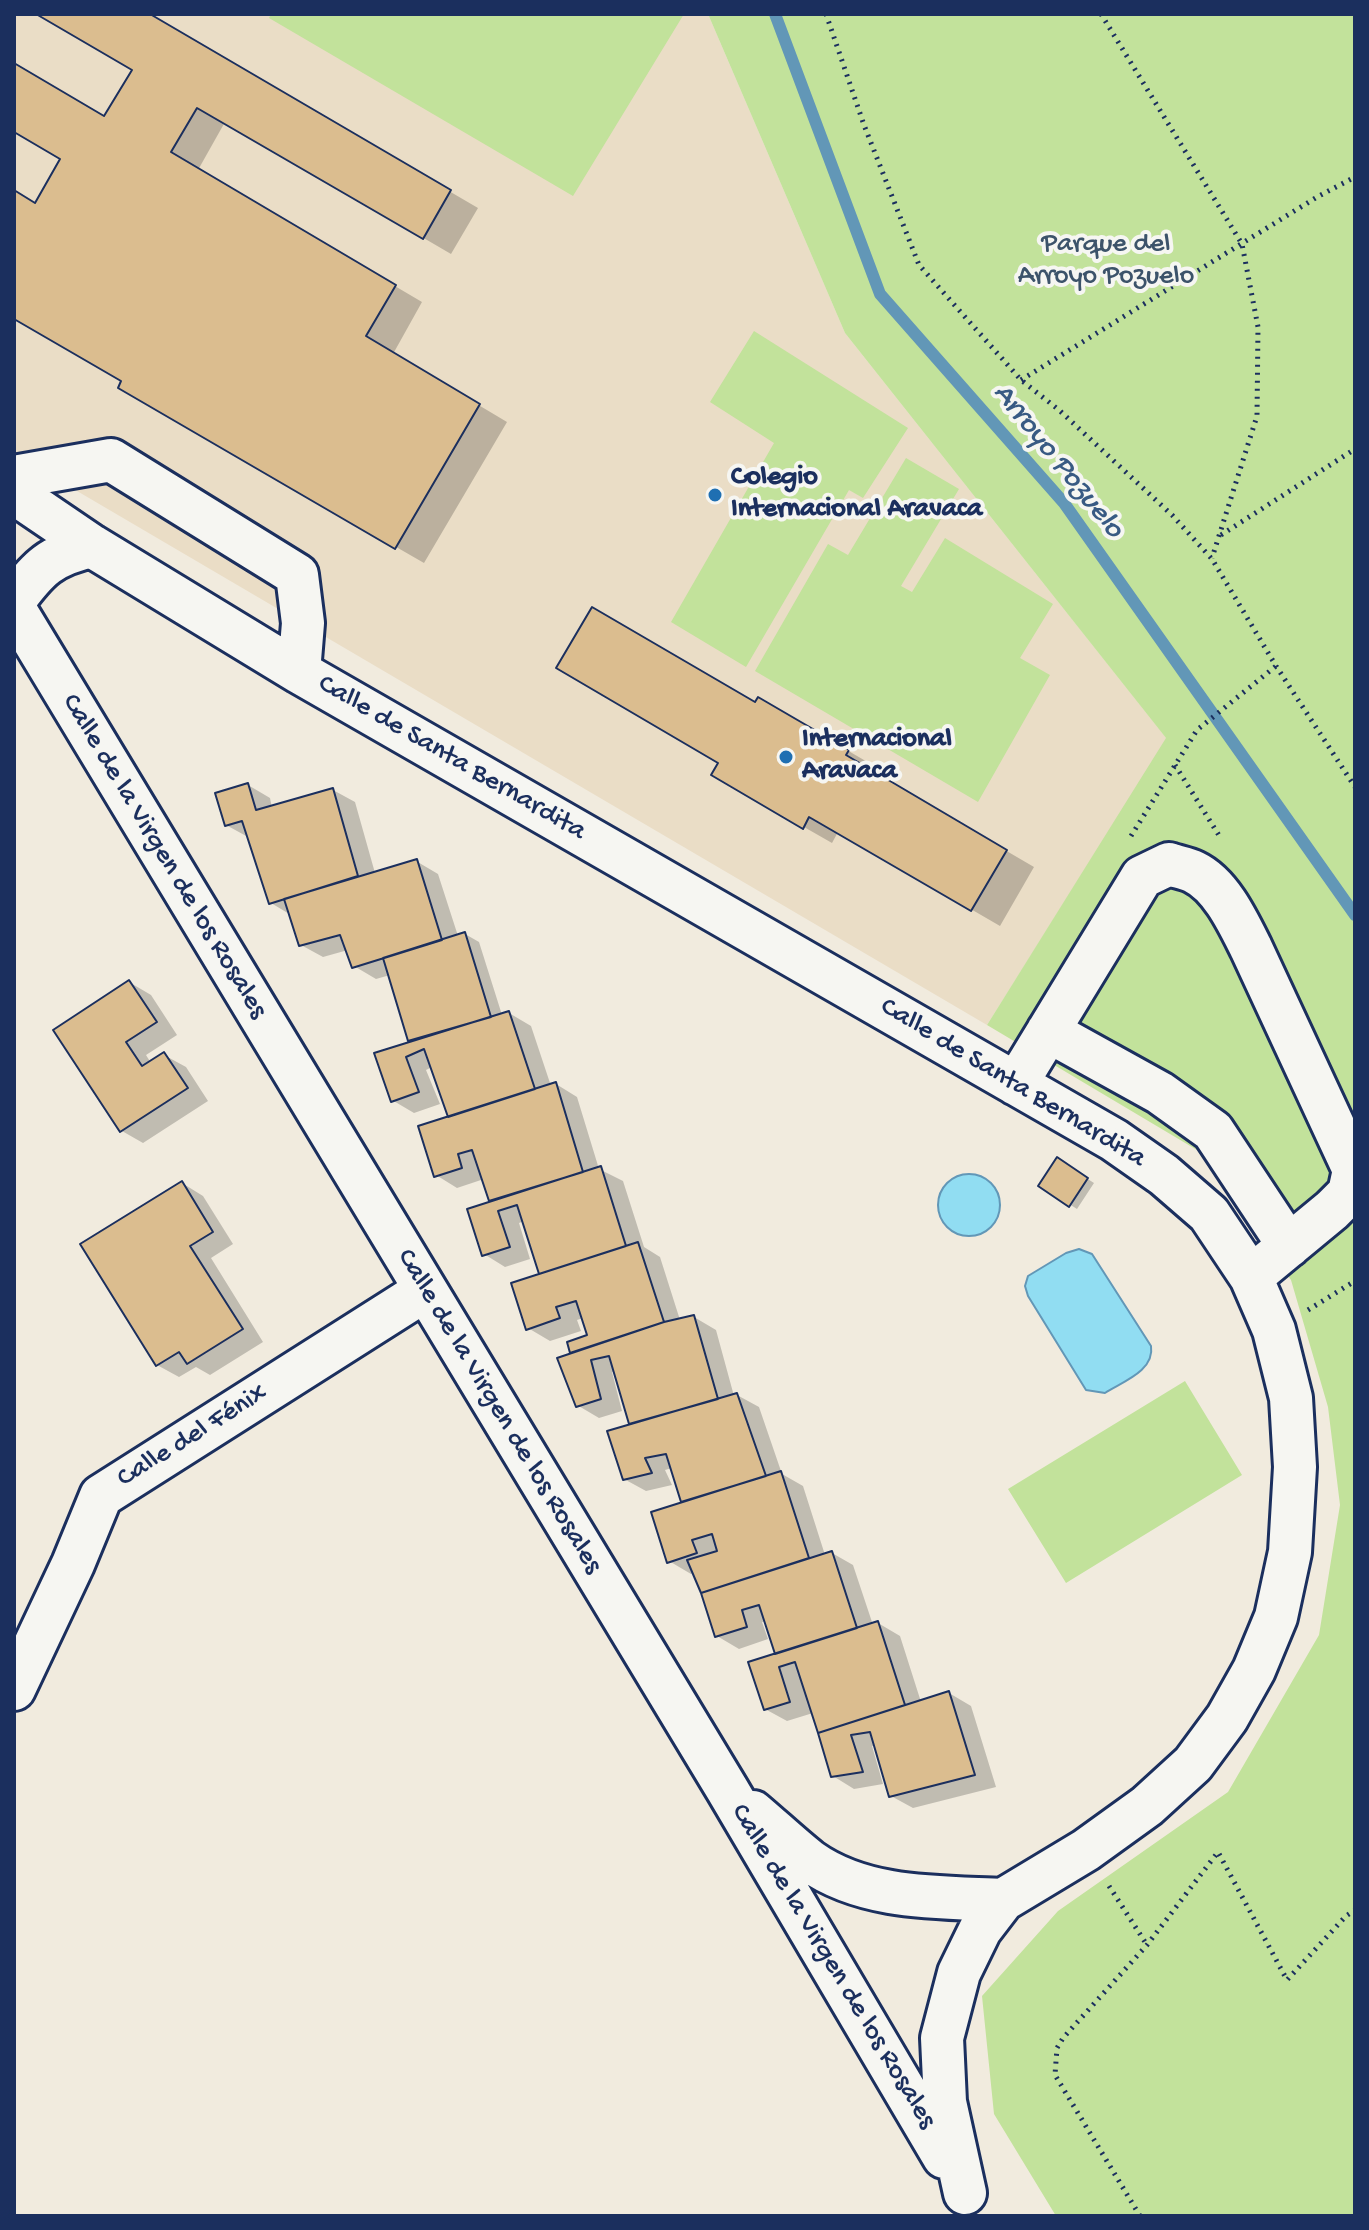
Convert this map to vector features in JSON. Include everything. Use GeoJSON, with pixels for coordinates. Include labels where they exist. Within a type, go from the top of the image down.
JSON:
{"type":"FeatureCollection","features":[{"type":"Feature","properties":{"kind":"street"},"geometry":{"type":"LineString","coordinates":[[14,477],[111,460],[297,575],[303,623],[299,672]]}},
{"type":"Feature","properties":{"kind":"street","name":"Calle de Santa Bernardita"},"geometry":{"type":"LineString","coordinates":[[14,493],[92,546],[299,672],[1114,1140],[1164,1175],[1209,1214],[1251,1277],[1274,1330],[1291,1398],[1295,1467],[1290,1552],[1276,1617],[1254,1670],[1227,1718],[1193,1764],[1147,1806],[1086,1850],[1003,1900],[980,1930],[959,1973],[942,2038],[945,2102],[972,2204]]}},
{"type":"Feature","properties":{"kind":"street"},"geometry":{"type":"LineString","coordinates":[[14,601],[32,576],[50,560],[68,551],[92,546]]}},
{"type":"Feature","properties":{"kind":"street","name":"Calle de la Virgen de los Rosales"},"geometry":{"type":"LineString","coordinates":[[14,608],[727,1789],[972,2204]]}},
{"type":"Feature","properties":{"kind":"street"},"geometry":{"type":"LineString","coordinates":[[1016,1084],[1142,877],[1169,864],[1195,872],[1212,884],[1251,948],[1354,1170],[1349,1193],[1251,1277]]}},
{"type":"Feature","properties":{"kind":"street"},"geometry":{"type":"LineString","coordinates":[[1048,1031],[1160,1093],[1213,1131],[1289,1246]]}},
{"type":"Feature","properties":{"kind":"street","name":"Calle del Fénix"},"geometry":{"type":"LineString","coordinates":[[14,1689],[73,1564],[101,1496],[424,1291]]}},
{"type":"Feature","properties":{"kind":"street"},"geometry":{"type":"LineString","coordinates":[[727,1789],[812,1862],[854,1883],[892,1893],[1003,1900]]}},
{"type":"Feature","properties":{"kind":"path"},"geometry":{"type":"LineString","coordinates":[[826,14],[864,125],[919,265],[1021,380],[1059,410],[1172,515],[1212,559],[1276,666],[1355,787]]}},
{"type":"Feature","properties":{"kind":"path"},"geometry":{"type":"LineString","coordinates":[[1101,14],[1242,244],[1258,327],[1257,416],[1212,559]]}},
{"type":"Feature","properties":{"kind":"path"},"geometry":{"type":"LineString","coordinates":[[1021,380],[1317,197],[1355,177]]}},
{"type":"Feature","properties":{"kind":"path"},"geometry":{"type":"LineString","coordinates":[[1219,537],[1355,449]]}},
{"type":"Feature","properties":{"kind":"path"},"geometry":{"type":"LineString","coordinates":[[1197,730],[1276,666]]}},
{"type":"Feature","properties":{"kind":"path"},"geometry":{"type":"LineString","coordinates":[[1274,1330],[1355,1281]]}},
{"type":"Feature","properties":{"kind":"path"},"geometry":{"type":"LineString","coordinates":[[1086,1850],[1147,1945]]}},
{"type":"Feature","properties":{"kind":"path"},"geometry":{"type":"LineString","coordinates":[[1140,2216],[1055,2075],[1057,2048],[1063,2038],[1147,1945],[1218,1852],[1287,1980],[1355,1910]]}},
{"type":"Feature","properties":{"kind":"shaded area"},"geometry":{"type":"Polygon","coordinates":[[[14,14],[708,14],[845,333],[1167,739],[987,1025],[14,454],[14,14]]]}},
{"type":"Feature","properties":{"kind":"green space"},"geometry":{"type":"Polygon","coordinates":[[[271,14],[684,14],[573,196],[269,18],[271,14]]]}},
{"type":"Feature","properties":{"kind":"green space","name":"Parque del Arroyo Pozuelo"},"geometry":{"type":"Polygon","coordinates":[[[708,14],[1355,14],[1355,2216],[1056,2216],[994,2114],[982,1996],[1058,1911],[1228,1792],[1319,1635],[1340,1505],[1328,1407],[1291,1280],[1197,1150],[987,1025],[1166,738],[845,333],[708,14]]]}},
{"type":"Feature","properties":{"kind":"green space"},"geometry":{"type":"Polygon","coordinates":[[[754,331],[908,428],[863,498],[849,490],[746,667],[671,622],[774,443],[710,402],[754,331]]]}},
{"type":"Feature","properties":{"kind":"green space"},"geometry":{"type":"Polygon","coordinates":[[[906,458],[959,489],[901,586],[912,592],[945,538],[1053,604],[1020,658],[1050,675],[978,802],[755,671],[828,544],[848,555],[906,458]]]}},
{"type":"Feature","properties":{"kind":"green space"},"geometry":{"type":"Polygon","coordinates":[[[1185,1381],[1242,1475],[1066,1583],[1008,1489],[1185,1381]]]}},
{"type":"Feature","properties":{"kind":"water"},"geometry":{"type":"Polygon","coordinates":[[[963,1174],[975,1174],[991,1183],[998,1193],[998,1217],[991,1227],[975,1236],[963,1236],[943,1222],[938,1211],[938,1199],[952,1179],[963,1174]]]}},
{"type":"Feature","properties":{"kind":"water"},"geometry":{"type":"Polygon","coordinates":[[[1079,1249],[1092,1254],[1151,1346],[1151,1355],[1143,1369],[1105,1393],[1086,1390],[1028,1296],[1025,1286],[1028,1276],[1066,1253],[1079,1249]]]}},
{"type":"Feature","properties":{"kind":"building"},"geometry":{"type":"Polygon","coordinates":[[[36,14],[150,14],[451,190],[423,239],[197,108],[171,152],[396,285],[366,336],[480,404],[395,549],[118,388],[121,381],[14,319],[14,190],[35,203],[60,159],[14,132],[14,63],[104,116],[132,70],[36,14]]]}},
{"type":"Feature","properties":{"kind":"building"},"geometry":{"type":"Polygon","coordinates":[[[592,607],[755,702],[758,697],[849,750],[846,755],[1007,850],[971,911],[809,817],[803,829],[711,775],[718,763],[556,668],[592,607]]]}},
{"type":"Feature","properties":{"kind":"building"},"geometry":{"type":"Polygon","coordinates":[[[248,783],[256,810],[333,788],[358,876],[269,904],[242,821],[225,826],[215,793],[248,783]]]}},
{"type":"Feature","properties":{"kind":"building"},"geometry":{"type":"Polygon","coordinates":[[[417,859],[442,940],[352,968],[340,935],[299,946],[284,899],[417,859]]]}},
{"type":"Feature","properties":{"kind":"building"},"geometry":{"type":"Polygon","coordinates":[[[465,932],[491,1017],[408,1041],[383,958],[465,932]]]}},
{"type":"Feature","properties":{"kind":"building"},"geometry":{"type":"Polygon","coordinates":[[[129,980],[157,1022],[126,1042],[142,1066],[164,1052],[188,1088],[120,1132],[53,1030],[129,980]]]}},
{"type":"Feature","properties":{"kind":"building"},"geometry":{"type":"Polygon","coordinates":[[[509,1011],[535,1089],[448,1117],[424,1049],[406,1057],[419,1092],[391,1102],[374,1053],[509,1011]]]}},
{"type":"Feature","properties":{"kind":"building"},"geometry":{"type":"Polygon","coordinates":[[[556,1082],[583,1172],[489,1201],[472,1150],[458,1154],[462,1168],[434,1177],[418,1126],[556,1082]]]}},
{"type":"Feature","properties":{"kind":"building"},"geometry":{"type":"Polygon","coordinates":[[[1057,1157],[1088,1178],[1069,1207],[1038,1186],[1057,1157]]]}},
{"type":"Feature","properties":{"kind":"building"},"geometry":{"type":"Polygon","coordinates":[[[601,1166],[626,1246],[539,1274],[517,1205],[498,1211],[510,1247],[482,1256],[467,1209],[601,1166]]]}},
{"type":"Feature","properties":{"kind":"building"},"geometry":{"type":"Polygon","coordinates":[[[182,1181],[213,1232],[190,1246],[243,1329],[187,1364],[179,1352],[156,1366],[80,1244],[182,1181]]]}},
{"type":"Feature","properties":{"kind":"building"},"geometry":{"type":"Polygon","coordinates":[[[638,1242],[664,1322],[570,1353],[567,1342],[587,1335],[576,1301],[556,1307],[560,1318],[526,1330],[511,1283],[638,1242]]]}},
{"type":"Feature","properties":{"kind":"building"},"geometry":{"type":"Polygon","coordinates":[[[694,1315],[718,1399],[629,1424],[609,1356],[591,1360],[601,1399],[576,1407],[557,1358],[694,1315]]]}},
{"type":"Feature","properties":{"kind":"building"},"geometry":{"type":"Polygon","coordinates":[[[737,1393],[766,1476],[681,1502],[666,1454],[645,1458],[652,1473],[623,1480],[607,1431],[737,1393]]]}},
{"type":"Feature","properties":{"kind":"building"},"geometry":{"type":"Polygon","coordinates":[[[781,1471],[809,1558],[701,1593],[687,1560],[717,1551],[712,1534],[692,1540],[697,1553],[667,1563],[651,1512],[781,1471]]]}},
{"type":"Feature","properties":{"kind":"building"},"geometry":{"type":"Polygon","coordinates":[[[832,1551],[857,1628],[775,1654],[759,1605],[742,1610],[747,1627],[715,1637],[701,1593],[832,1551]]]}},
{"type":"Feature","properties":{"kind":"building"},"geometry":{"type":"Polygon","coordinates":[[[878,1621],[905,1705],[818,1733],[795,1662],[779,1667],[790,1702],[764,1710],[748,1662],[878,1621]]]}},
{"type":"Feature","properties":{"kind":"building"},"geometry":{"type":"Polygon","coordinates":[[[949,1691],[975,1775],[889,1797],[870,1732],[851,1735],[863,1772],[831,1777],[818,1733],[949,1691]]]}},
{"type":"Feature","properties":{"kind":"waterway","name":"Arroyo Pozuelo"},"geometry":{"type":"LineString","coordinates":[[775,14],[880,294],[1064,503],[1355,915]]}},
{"type":"Feature","properties":{"kind":"place","name":"Colegio Internacional Aravaca"},"geometry":{"type":"Point","coordinates":[715,495]}},
{"type":"Feature","properties":{"kind":"place","name":"Internacional Aravaca"},"geometry":{"type":"Point","coordinates":[786,757]}}]}
